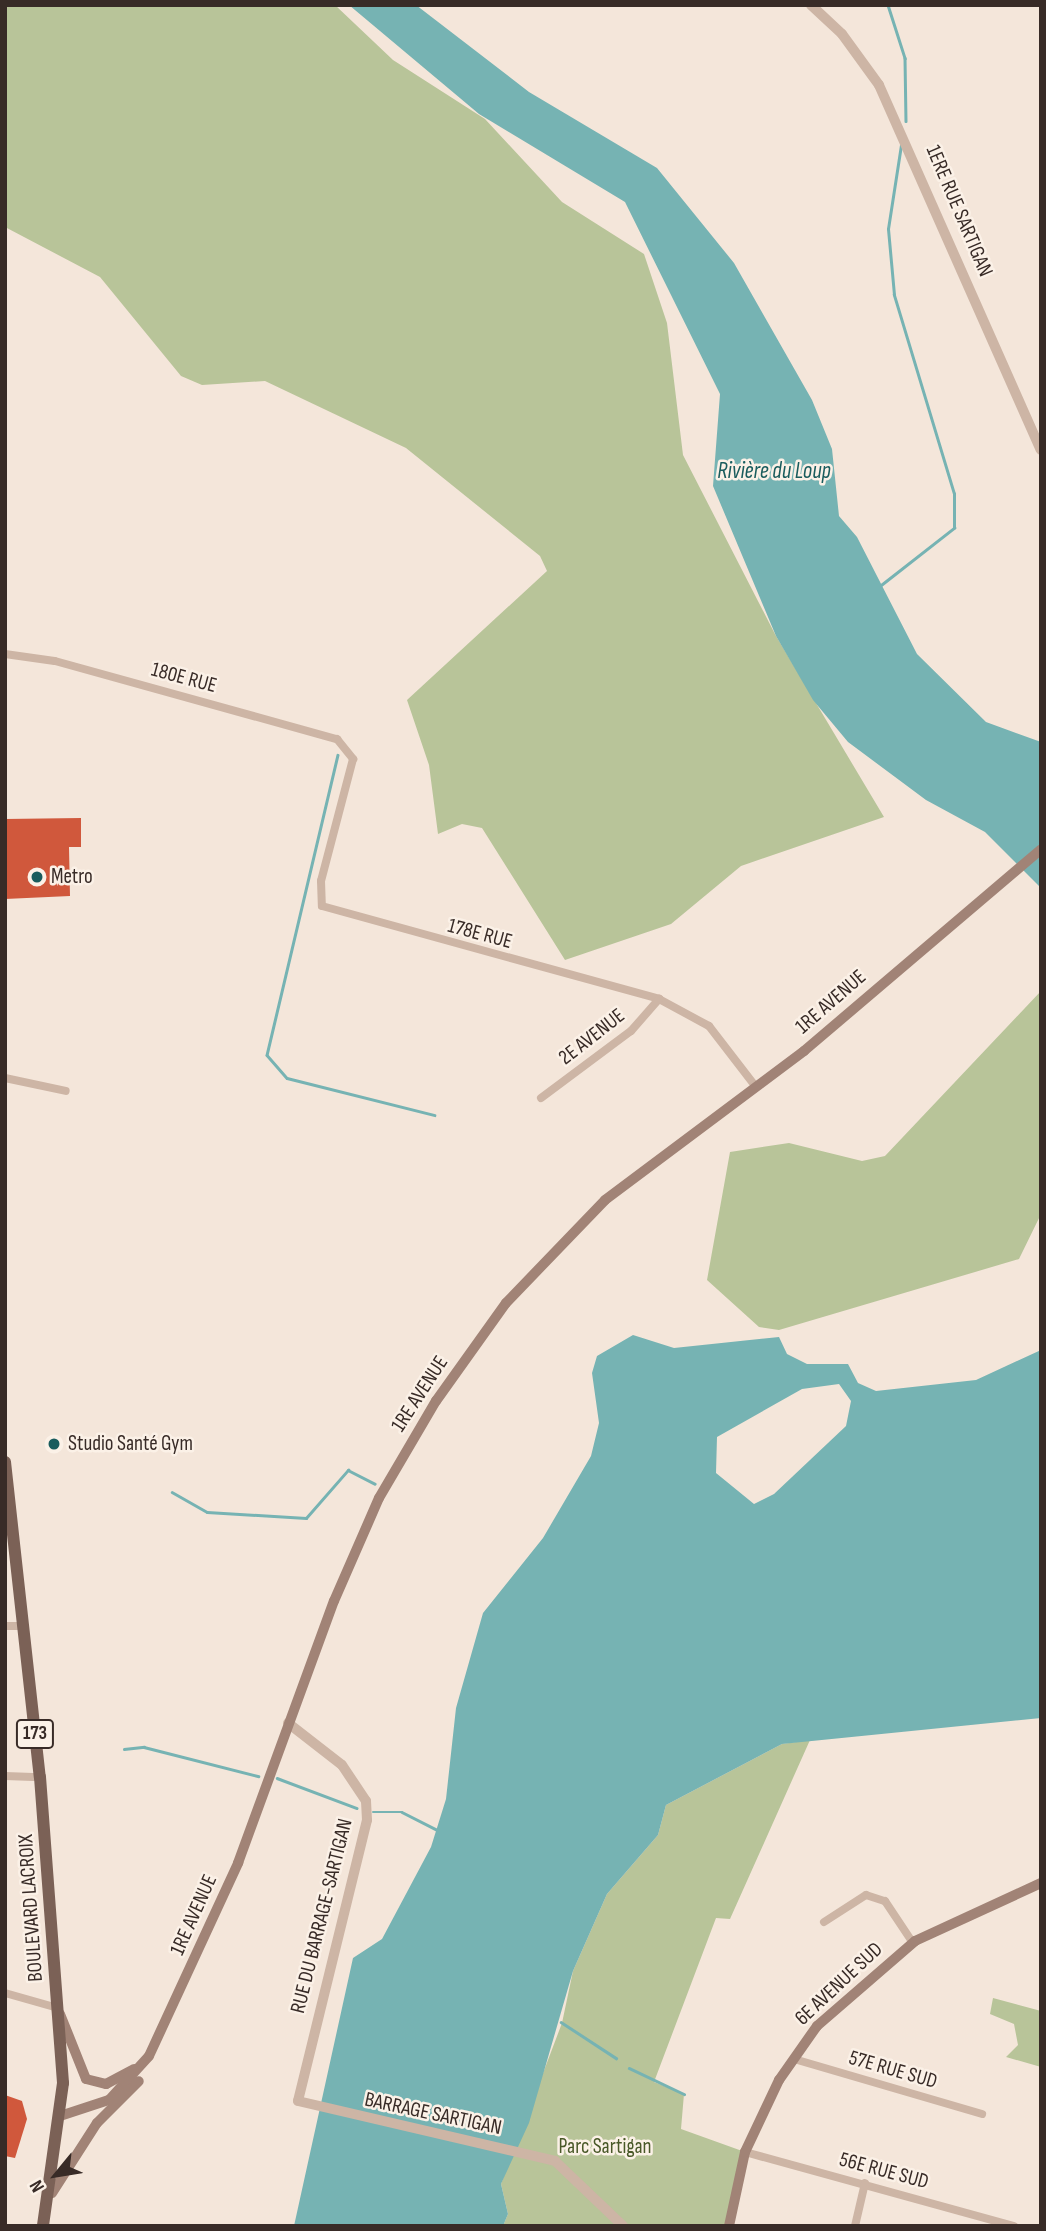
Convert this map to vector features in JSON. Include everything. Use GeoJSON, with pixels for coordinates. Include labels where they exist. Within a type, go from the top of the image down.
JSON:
{"type":"FeatureCollection","features":[{"type":"Feature","properties":{"kind":"main road","name":"1RE AVENUE"},"geometry":{"type":"LineString","coordinates":[[60,2116],[109,2100],[149,2056],[238,1863],[288,1723],[379,1497],[490,1325],[605,1200],[756,1087],[1041,849]]}},
{"type":"Feature","properties":{"kind":"main road","name":"BOULEVARD LACROIX"},"geometry":{"type":"LineString","coordinates":[[5,1462],[40,1777],[58,2008],[60,2116],[52,2193],[43,2226]]}},
{"type":"Feature","properties":{"kind":"main road","name":"6E AVENUE SUD"},"geometry":{"type":"LineString","coordinates":[[729,2226],[745,2152],[794,2059],[817,2026],[913,1943],[1041,1883]]}},
{"type":"Feature","properties":{"kind":"main road"},"geometry":{"type":"LineString","coordinates":[[58,2008],[86,2079],[96,2084],[125,2076],[149,2056]]}},
{"type":"Feature","properties":{"kind":"main road"},"geometry":{"type":"LineString","coordinates":[[52,2193],[97,2123],[139,2080],[149,2056]]}},
{"type":"Feature","properties":{"kind":"street","name":"1ERE RUE SARTIGAN"},"geometry":{"type":"LineString","coordinates":[[811,5],[842,34],[885,96],[1037,435],[1041,450]]}},
{"type":"Feature","properties":{"kind":"street","name":"180E RUE"},"geometry":{"type":"LineString","coordinates":[[5,654],[55,661],[337,738],[350,749]]}},
{"type":"Feature","properties":{"kind":"street","name":"178E RUE"},"geometry":{"type":"LineString","coordinates":[[350,749],[352,769],[319,890],[322,906],[659,999],[709,1026],[756,1087]]}},
{"type":"Feature","properties":{"kind":"street","name":"2E AVENUE"},"geometry":{"type":"LineString","coordinates":[[541,1098],[631,1031],[659,999]]}},
{"type":"Feature","properties":{"kind":"street"},"geometry":{"type":"LineString","coordinates":[[5,1078],[66,1091]]}},
{"type":"Feature","properties":{"kind":"street"},"geometry":{"type":"LineString","coordinates":[[5,1626],[23,1626]]}},
{"type":"Feature","properties":{"kind":"street","name":"RUE DU BARRAGE-SARTIGAN"},"geometry":{"type":"LineString","coordinates":[[288,1723],[342,1765],[366,1801],[367,1820],[296,2093],[302,2105]]}},
{"type":"Feature","properties":{"kind":"street"},"geometry":{"type":"LineString","coordinates":[[5,1776],[40,1777]]}},
{"type":"Feature","properties":{"kind":"street"},"geometry":{"type":"LineString","coordinates":[[824,1922],[866,1895],[884,1901],[913,1943]]}},
{"type":"Feature","properties":{"kind":"street"},"geometry":{"type":"LineString","coordinates":[[5,1993],[58,2008]]}},
{"type":"Feature","properties":{"kind":"street","name":"57E RUE SUD"},"geometry":{"type":"LineString","coordinates":[[794,2059],[982,2114]]}},
{"type":"Feature","properties":{"kind":"street","name":"BARRAGE SARTIGAN"},"geometry":{"type":"LineString","coordinates":[[302,2105],[555,2161],[623,2226]]}},
{"type":"Feature","properties":{"kind":"street","name":"56E RUE SUD"},"geometry":{"type":"LineString","coordinates":[[745,2152],[1014,2226]]}},
{"type":"Feature","properties":{"kind":"street"},"geometry":{"type":"LineString","coordinates":[[855,2226],[865,2183]]}},
{"type":"Feature","properties":{"kind":"green space"},"geometry":{"type":"Polygon","coordinates":[[[5,5],[335,5],[393,60],[485,119],[562,202],[644,254],[667,323],[683,455],[776,636],[884,817],[741,866],[671,924],[565,960],[482,828],[462,824],[438,834],[429,765],[407,700],[547,571],[540,556],[406,448],[265,381],[202,385],[181,376],[100,277],[5,227],[5,5]]]}},
{"type":"Feature","properties":{"kind":"green space"},"geometry":{"type":"Polygon","coordinates":[[[1041,991],[1041,1214],[1019,1259],[779,1330],[759,1327],[707,1280],[730,1152],[789,1143],[862,1161],[885,1156],[1041,991]]]}},
{"type":"Feature","properties":{"kind":"green space","name":"Parc Sartigan"},"geometry":{"type":"Polygon","coordinates":[[[810,1740],[730,1919],[716,1918],[654,2082],[684,2094],[681,2129],[745,2152],[729,2226],[503,2226],[508,2214],[501,2184],[562,2023],[573,1971],[607,1894],[658,1835],[666,1805],[782,1744],[810,1740]]]}},
{"type":"Feature","properties":{"kind":"green space"},"geometry":{"type":"Polygon","coordinates":[[[993,1998],[1041,2011],[1041,2067],[1006,2057],[1018,2045],[1014,2024],[990,2014],[993,1998]]]}},
{"type":"Feature","properties":{"kind":"water","name":"Rivière du Loup"},"geometry":{"type":"Polygon","coordinates":[[[349,5],[416,5],[529,92],[657,168],[734,263],[812,400],[832,449],[839,516],[857,537],[917,654],[986,722],[1041,742],[1041,888],[985,832],[926,800],[848,742],[813,700],[776,636],[713,486],[720,394],[625,202],[479,114],[349,5]]]}},
{"type":"Feature","properties":{"kind":"water"},"geometry":{"type":"Polygon","coordinates":[[[633,1335],[674,1348],[779,1337],[787,1354],[807,1364],[848,1364],[858,1383],[876,1391],[976,1380],[1041,1350],[1041,1718],[782,1744],[666,1805],[658,1835],[607,1894],[573,1971],[529,2123],[501,2184],[508,2214],[503,2226],[294,2226],[353,1958],[382,1939],[431,1847],[446,1799],[456,1708],[483,1613],[543,1538],[591,1456],[599,1423],[592,1373],[597,1356],[633,1335]],[[839,1384],[802,1389],[717,1437],[716,1473],[754,1504],[774,1494],[846,1426],[851,1401],[839,1384]]]}},
{"type":"Feature","properties":{"kind":"building","name":"Metro"},"geometry":{"type":"Polygon","coordinates":[[[81,818],[81,847],[69,847],[70,896],[5,899],[5,819],[81,818]]]}},
{"type":"Feature","properties":{"kind":"building"},"geometry":{"type":"Polygon","coordinates":[[[5,2095],[22,2101],[27,2119],[15,2158],[5,2156],[5,2095]]]}},
{"type":"Feature","properties":{"kind":"waterway"},"geometry":{"type":"LineString","coordinates":[[888,5],[905,58],[906,121]]}},
{"type":"Feature","properties":{"kind":"waterway"},"geometry":{"type":"LineString","coordinates":[[881,585],[954,528],[954,494],[894,295],[888,229],[901,145]]}},
{"type":"Feature","properties":{"kind":"waterway"},"geometry":{"type":"LineString","coordinates":[[338,755],[267,1055],[287,1078],[434,1115]]}},
{"type":"Feature","properties":{"kind":"waterway"},"geometry":{"type":"LineString","coordinates":[[172,1492],[207,1512],[306,1518],[348,1470],[375,1484]]}},
{"type":"Feature","properties":{"kind":"waterway"},"geometry":{"type":"LineString","coordinates":[[124,1749],[144,1747],[258,1776]]}},
{"type":"Feature","properties":{"kind":"waterway"},"geometry":{"type":"LineString","coordinates":[[277,1778],[357,1808]]}},
{"type":"Feature","properties":{"kind":"waterway"},"geometry":{"type":"LineString","coordinates":[[373,1812],[402,1812],[437,1830]]}},
{"type":"Feature","properties":{"kind":"waterway"},"geometry":{"type":"LineString","coordinates":[[561,2022],[616,2058]]}},
{"type":"Feature","properties":{"kind":"waterway"},"geometry":{"type":"LineString","coordinates":[[629,2068],[684,2094]]}},
{"type":"Feature","properties":{"kind":"place","name":"Metro"},"geometry":{"type":"Point","coordinates":[37,877]}},
{"type":"Feature","properties":{"kind":"place","name":"Studio Santé Gym"},"geometry":{"type":"Point","coordinates":[54,1444]}}]}
